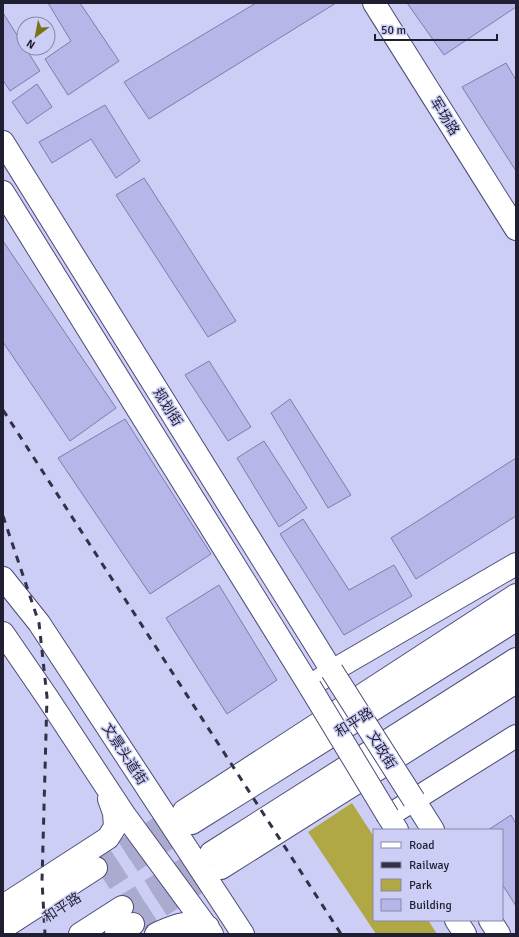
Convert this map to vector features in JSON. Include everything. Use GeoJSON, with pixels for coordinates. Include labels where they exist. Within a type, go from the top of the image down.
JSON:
{"type":"FeatureCollection","features":[{"type":"Feature","properties":{"kind":"main road","name":"军场路"},"geometry":{"type":"LineString","coordinates":[[374,3],[516,229]]}},
{"type":"Feature","properties":{"kind":"main road","name":"规划街"},"geometry":{"type":"LineString","coordinates":[[3,142],[332,671]]}},
{"type":"Feature","properties":{"kind":"main road","name":"规划街"},"geometry":{"type":"LineString","coordinates":[[3,192],[310,687]]}},
{"type":"Feature","properties":{"kind":"main road"},"geometry":{"type":"LineString","coordinates":[[310,687],[332,671],[516,564]]}},
{"type":"Feature","properties":{"kind":"main road","name":"文景头道街"},"geometry":{"type":"LineString","coordinates":[[3,578],[39,624],[244,934]]}},
{"type":"Feature","properties":{"kind":"main road","name":"和平路"},"geometry":{"type":"LineString","coordinates":[[516,595],[188,817],[516,620]]}},
{"type":"Feature","properties":{"kind":"main road"},"geometry":{"type":"LineString","coordinates":[[3,633],[124,814],[210,931]]}},
{"type":"Feature","properties":{"kind":"main road"},"geometry":{"type":"LineString","coordinates":[[516,659],[216,860],[516,682]]}},
{"type":"Feature","properties":{"kind":"main road","name":"文政街"},"geometry":{"type":"LineString","coordinates":[[332,671],[432,829]]}},
{"type":"Feature","properties":{"kind":"main road","name":"文政街"},"geometry":{"type":"LineString","coordinates":[[310,687],[392,823]]}},
{"type":"Feature","properties":{"kind":"main road"},"geometry":{"type":"LineString","coordinates":[[392,823],[414,800],[516,736]]}},
{"type":"Feature","properties":{"kind":"main road"},"geometry":{"type":"LineString","coordinates":[[3,906],[108,838],[115,827],[114,813],[105,786]]}},
{"type":"Feature","properties":{"kind":"main road","name":"和平路"},"geometry":{"type":"LineString","coordinates":[[3,928],[100,874],[21,934]]}},
{"type":"Feature","properties":{"kind":"main road"},"geometry":{"type":"LineString","coordinates":[[457,921],[465,934]]}},
{"type":"Feature","properties":{"kind":"main road"},"geometry":{"type":"LineString","coordinates":[[491,921],[499,934]]}},
{"type":"Feature","properties":{"kind":"main road"},"geometry":{"type":"LineString","coordinates":[[80,934],[124,922]]}},
{"type":"Feature","properties":{"kind":"main road"},"geometry":{"type":"LineString","coordinates":[[156,934],[179,924],[196,923],[210,931]]}},
{"type":"Feature","properties":{"kind":"green space"},"geometry":{"type":"Polygon","coordinates":[[[352,803],[373,835],[373,921],[429,921],[437,934],[376,934],[308,832],[352,803]]]}},
{"type":"Feature","properties":{"kind":"building"},"geometry":{"type":"Polygon","coordinates":[[[48,3],[80,3],[119,61],[68,95],[45,59],[49,56],[56,56],[56,51],[71,41],[48,3]]]}},
{"type":"Feature","properties":{"kind":"building"},"geometry":{"type":"Polygon","coordinates":[[[256,3],[336,3],[149,119],[124,82],[256,3]]]}},
{"type":"Feature","properties":{"kind":"building"},"geometry":{"type":"Polygon","coordinates":[[[407,3],[516,3],[516,7],[444,55],[407,3]]]}},
{"type":"Feature","properties":{"kind":"building"},"geometry":{"type":"Polygon","coordinates":[[[3,13],[16,33],[16,56],[30,56],[40,71],[10,91],[3,80],[3,13]]]}},
{"type":"Feature","properties":{"kind":"building"},"geometry":{"type":"Polygon","coordinates":[[[506,63],[516,80],[516,171],[462,87],[506,63]]]}},
{"type":"Feature","properties":{"kind":"building"},"geometry":{"type":"Polygon","coordinates":[[[37,84],[52,107],[27,124],[12,102],[37,84]]]}},
{"type":"Feature","properties":{"kind":"building"},"geometry":{"type":"Polygon","coordinates":[[[105,105],[140,161],[116,178],[91,139],[52,163],[39,142],[105,105]]]}},
{"type":"Feature","properties":{"kind":"building"},"geometry":{"type":"Polygon","coordinates":[[[144,178],[236,321],[208,337],[116,195],[144,178]]]}},
{"type":"Feature","properties":{"kind":"building"},"geometry":{"type":"Polygon","coordinates":[[[3,241],[116,408],[70,441],[3,342],[3,241]]]}},
{"type":"Feature","properties":{"kind":"building"},"geometry":{"type":"Polygon","coordinates":[[[209,361],[251,427],[228,441],[185,375],[209,361]]]}},
{"type":"Feature","properties":{"kind":"building"},"geometry":{"type":"Polygon","coordinates":[[[290,399],[351,495],[328,508],[271,413],[290,399]]]}},
{"type":"Feature","properties":{"kind":"building"},"geometry":{"type":"Polygon","coordinates":[[[125,419],[211,554],[150,594],[58,458],[125,419]]]}},
{"type":"Feature","properties":{"kind":"building"},"geometry":{"type":"Polygon","coordinates":[[[264,441],[307,508],[279,527],[237,458],[264,441]]]}},
{"type":"Feature","properties":{"kind":"building"},"geometry":{"type":"Polygon","coordinates":[[[516,458],[516,516],[416,579],[391,538],[516,458]]]}},
{"type":"Feature","properties":{"kind":"building"},"geometry":{"type":"Polygon","coordinates":[[[303,519],[349,590],[394,565],[412,596],[344,635],[280,534],[303,519]]]}},
{"type":"Feature","properties":{"kind":"building"},"geometry":{"type":"Polygon","coordinates":[[[219,585],[277,680],[227,714],[166,618],[219,585]]]}},
{"type":"Feature","properties":{"kind":"building"},"geometry":{"type":"Polygon","coordinates":[[[511,815],[516,824],[516,906],[503,886],[503,829],[490,829],[511,815]]]}},
{"type":"Feature","properties":{"kind":"tunnel"},"geometry":{"type":"LineString","coordinates":[[96,868],[184,811]]}},
{"type":"Feature","properties":{"kind":"tunnel"},"geometry":{"type":"LineString","coordinates":[[104,880],[192,823]]}},
{"type":"Feature","properties":{"kind":"tunnel"},"geometry":{"type":"LineString","coordinates":[[122,907],[211,853]]}},
{"type":"Feature","properties":{"kind":"tunnel"},"geometry":{"type":"LineString","coordinates":[[133,924],[221,868]]}},
{"type":"Feature","properties":{"kind":"railway"},"geometry":{"type":"LineString","coordinates":[[3,410],[341,934]]}},
{"type":"Feature","properties":{"kind":"railway"},"geometry":{"type":"LineString","coordinates":[[3,516],[39,623],[47,697],[42,881],[45,934]]}}]}
